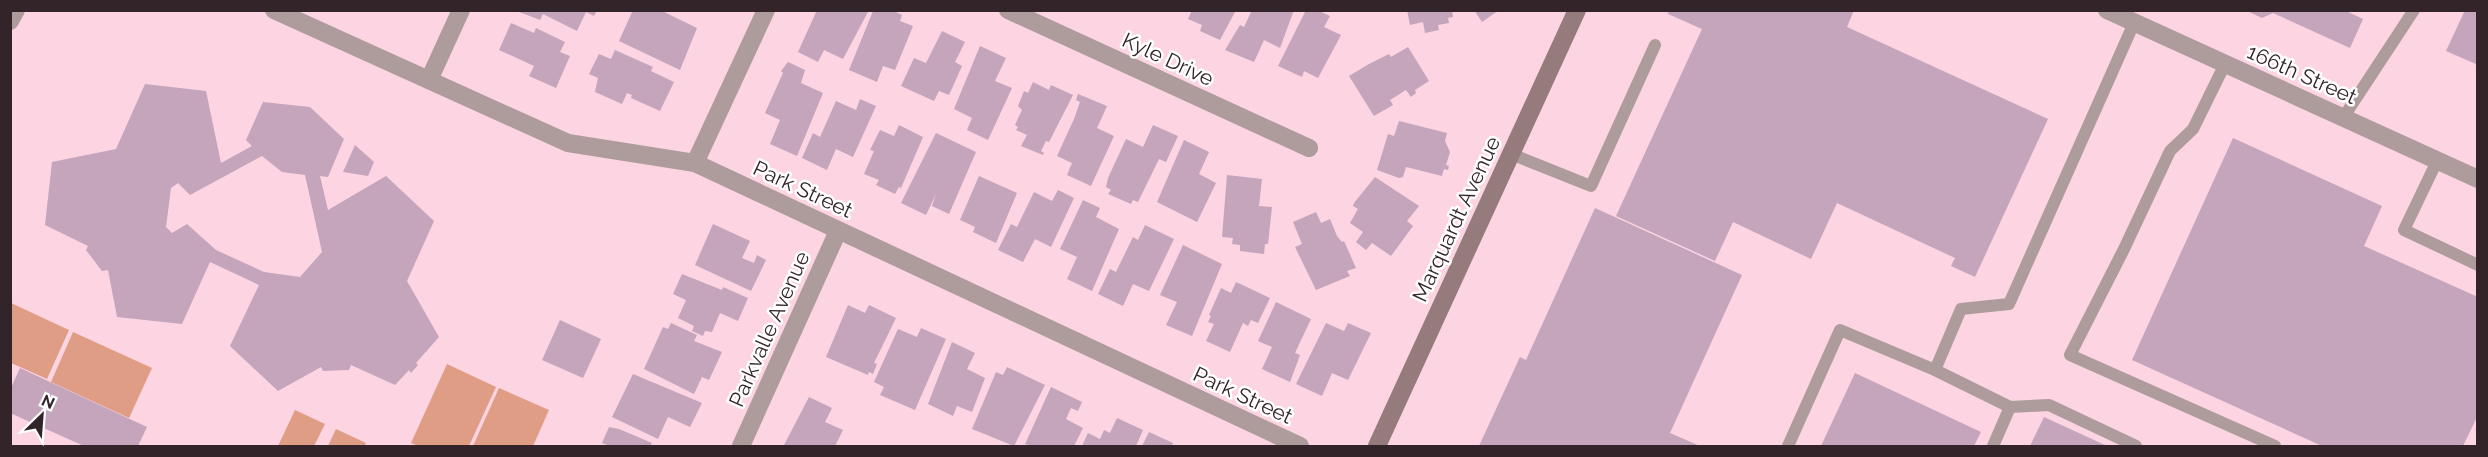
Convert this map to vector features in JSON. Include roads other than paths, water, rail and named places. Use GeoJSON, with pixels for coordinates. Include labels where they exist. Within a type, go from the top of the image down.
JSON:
{"type":"FeatureCollection","features":[{"type":"Feature","properties":{"kind":"main road","name":"Marquardt Avenue"},"geometry":{"type":"LineString","coordinates":[[1377,447],[1577,10]]}},
{"type":"Feature","properties":{"kind":"street"},"geometry":{"type":"LineString","coordinates":[[10,21],[16,10]]}},
{"type":"Feature","properties":{"kind":"street","name":"Park Street"},"geometry":{"type":"LineString","coordinates":[[274,10],[568,143],[695,163],[1300,447]]}},
{"type":"Feature","properties":{"kind":"street"},"geometry":{"type":"LineString","coordinates":[[429,80],[461,10]]}},
{"type":"Feature","properties":{"kind":"street"},"geometry":{"type":"LineString","coordinates":[[695,163],[766,10]]}},
{"type":"Feature","properties":{"kind":"street","name":"Kyle Drive"},"geometry":{"type":"LineString","coordinates":[[1008,10],[1309,148]]}},
{"type":"Feature","properties":{"kind":"street","name":"166th Street"},"geometry":{"type":"LineString","coordinates":[[2107,10],[2478,179]]}},
{"type":"Feature","properties":{"kind":"street","name":"Parkvalle Avenue"},"geometry":{"type":"LineString","coordinates":[[741,447],[838,231]]}},
{"type":"Feature","properties":{"kind":"lane"},"geometry":{"type":"LineString","coordinates":[[2343,117],[2414,10]]}},
{"type":"Feature","properties":{"kind":"lane"},"geometry":{"type":"LineString","coordinates":[[1935,370],[1961,309],[2009,304],[2134,23]]}},
{"type":"Feature","properties":{"kind":"lane"},"geometry":{"type":"LineString","coordinates":[[1511,154],[1591,186],[1655,45]]}},
{"type":"Feature","properties":{"kind":"lane"},"geometry":{"type":"LineString","coordinates":[[2225,64],[2193,129],[2170,151],[2124,249],[2070,355],[2275,447]]}},
{"type":"Feature","properties":{"kind":"lane"},"geometry":{"type":"LineString","coordinates":[[2437,160],[2404,230],[2478,265]]}},
{"type":"Feature","properties":{"kind":"lane"},"geometry":{"type":"LineString","coordinates":[[1788,447],[1840,330],[1935,370],[2010,407],[2049,405],[2136,447]]}},
{"type":"Feature","properties":{"kind":"lane"},"geometry":{"type":"LineString","coordinates":[[1993,447],[2010,407]]}}]}
